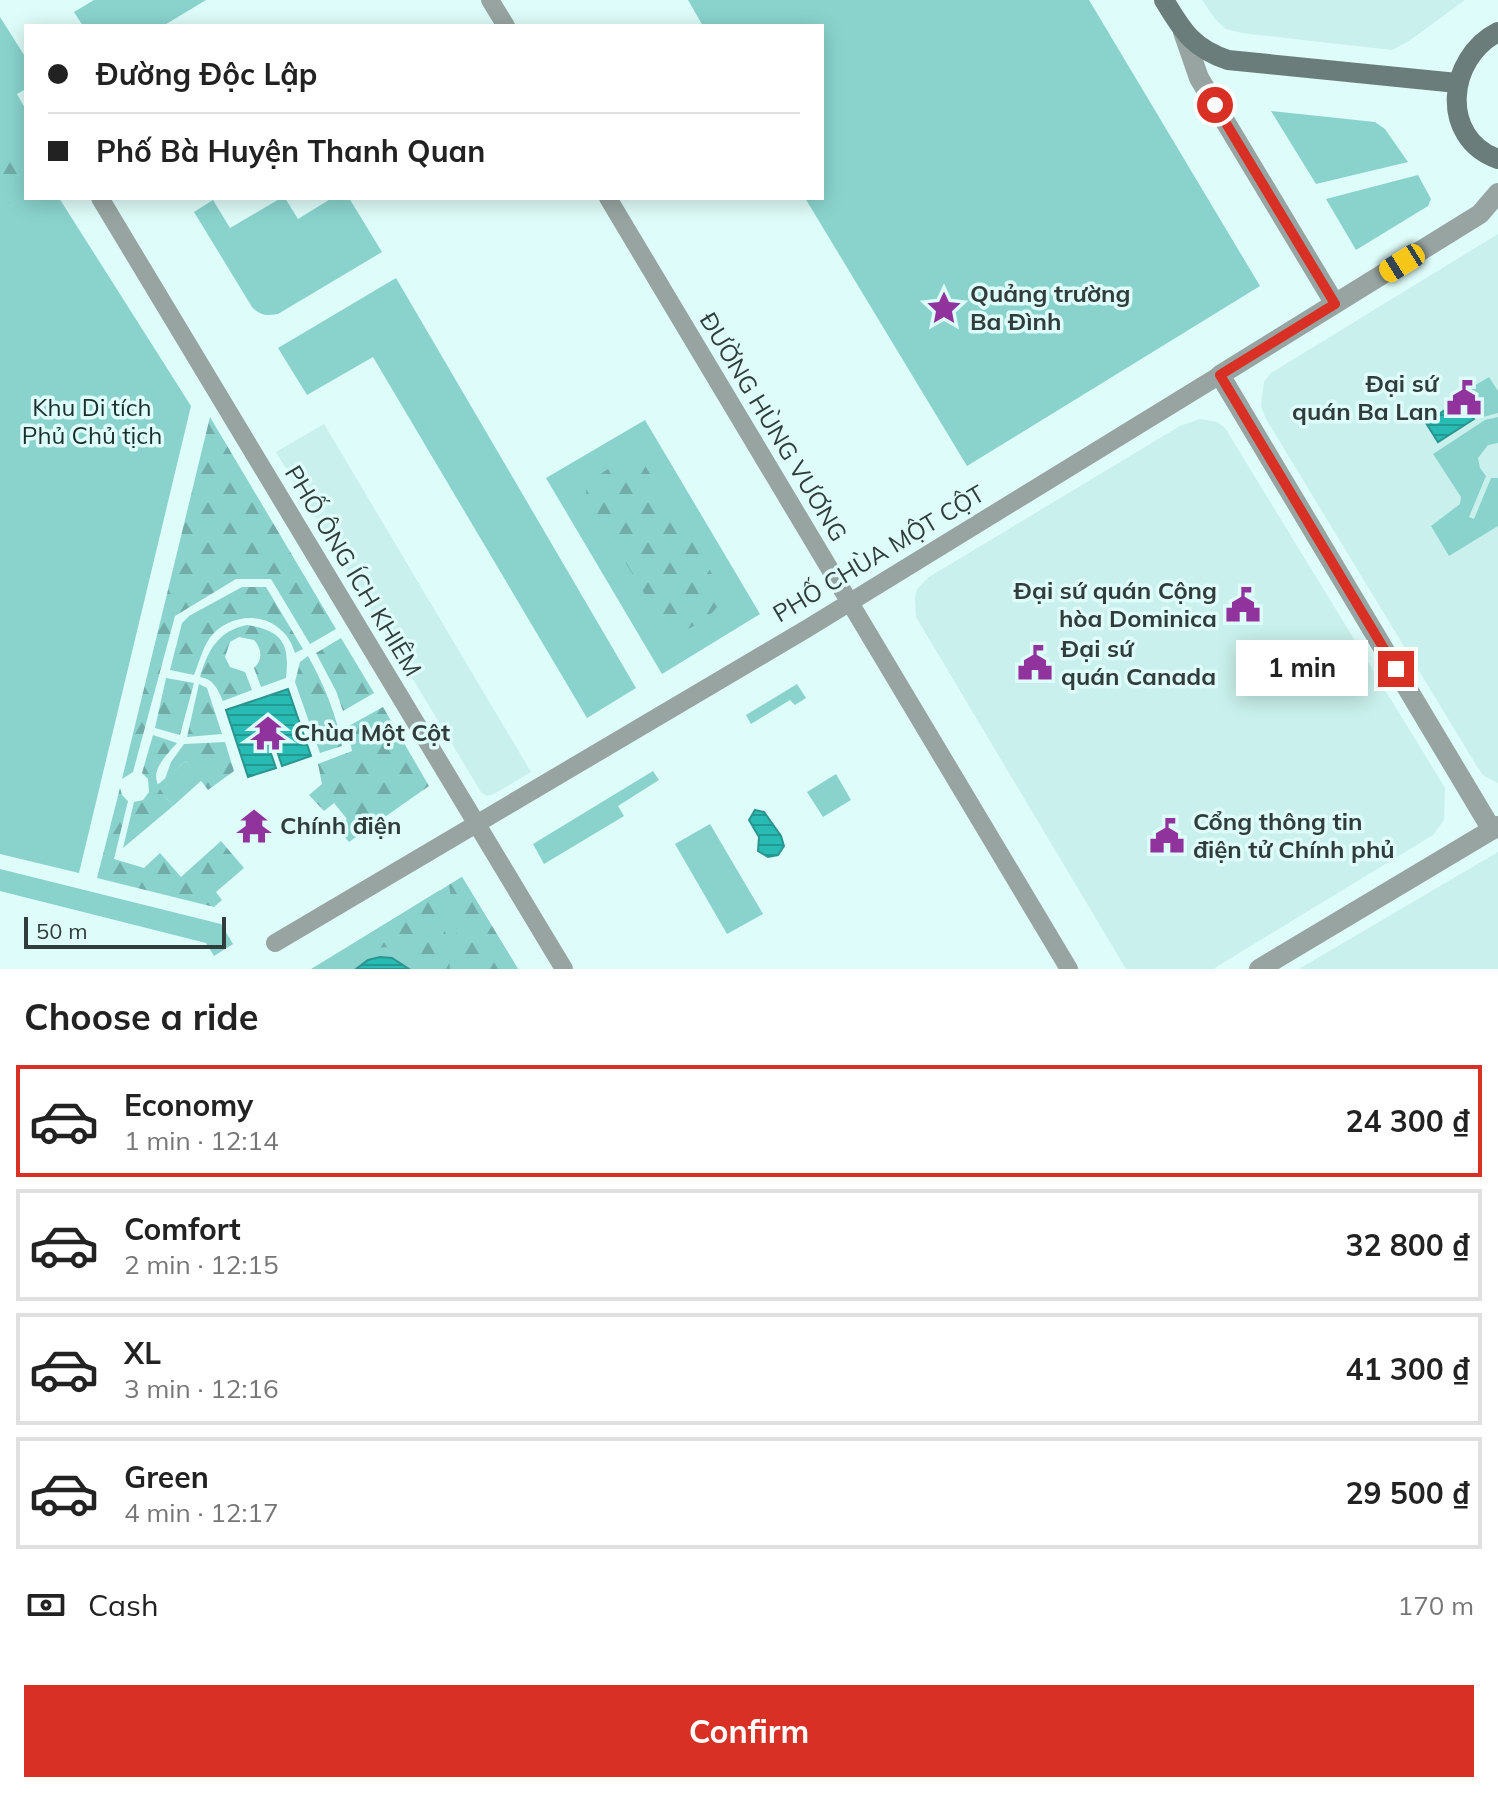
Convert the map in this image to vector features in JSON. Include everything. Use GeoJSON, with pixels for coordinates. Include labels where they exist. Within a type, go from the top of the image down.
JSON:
{"type":"FeatureCollection","features":[{"type":"Feature","properties":{"kind":"main road"},"geometry":{"type":"LineString","coordinates":[[1164,0],[1183,32],[1210,54],[1228,60],[1457,83]]}},
{"type":"Feature","properties":{"kind":"main road"},"geometry":{"type":"LineString","coordinates":[[1498,32],[1477,46],[1464,63],[1457,83],[1457,105],[1463,126],[1475,144],[1498,159]]}},
{"type":"Feature","properties":{"kind":"street"},"geometry":{"type":"LineString","coordinates":[[490,0],[505,24]]}},
{"type":"Feature","properties":{"kind":"street"},"geometry":{"type":"LineString","coordinates":[[1183,32],[1199,78],[1335,304]]}},
{"type":"Feature","properties":{"kind":"street","name":"PHỐ CHÙA MỘT CỘT"},"geometry":{"type":"LineString","coordinates":[[275,943],[850,603],[1480,214],[1498,193]]}},
{"type":"Feature","properties":{"kind":"street","name":"PHỐ ÔNG ÍCH KHIÊM"},"geometry":{"type":"LineString","coordinates":[[101,200],[564,969]]}},
{"type":"Feature","properties":{"kind":"street","name":"ĐƯỜNG HÙNG VƯƠNG"},"geometry":{"type":"LineString","coordinates":[[609,200],[1069,969]]}},
{"type":"Feature","properties":{"kind":"street"},"geometry":{"type":"LineString","coordinates":[[1220,375],[1495,828],[1259,969]]}},
{"type":"Feature","properties":{"kind":"shaded area"},"geometry":{"type":"Polygon","coordinates":[[[1202,0],[1465,0],[1392,50],[1226,29],[1202,0]]]}},
{"type":"Feature","properties":{"kind":"shaded area"},"geometry":{"type":"Polygon","coordinates":[[[1498,234],[1498,783],[1484,776],[1478,768],[1261,406],[1264,382],[1271,373],[1498,234]]]}},
{"type":"Feature","properties":{"kind":"shaded area"},"geometry":{"type":"Polygon","coordinates":[[[1461,399],[1474,419],[1438,442],[1426,423],[1461,399]]]}},
{"type":"Feature","properties":{"kind":"shaded area"},"geometry":{"type":"Polygon","coordinates":[[[1200,419],[1217,422],[1225,428],[1445,788],[1444,820],[1433,835],[1213,969],[1126,969],[916,617],[915,598],[917,589],[929,577],[1180,426],[1200,419]]]}},
{"type":"Feature","properties":{"kind":"shaded area"},"geometry":{"type":"Polygon","coordinates":[[[324,424],[531,772],[494,794],[487,796],[481,792],[276,452],[324,424]]]}},
{"type":"Feature","properties":{"kind":"shaded area"},"geometry":{"type":"Polygon","coordinates":[[[288,689],[311,756],[282,766],[274,742],[268,745],[276,768],[248,777],[226,710],[288,689]]]}},
{"type":"Feature","properties":{"kind":"shaded area"},"geometry":{"type":"Polygon","coordinates":[[[755,810],[764,812],[781,836],[784,846],[778,855],[768,857],[758,851],[759,837],[749,820],[755,810]]]}},
{"type":"Feature","properties":{"kind":"shaded area"},"geometry":{"type":"Polygon","coordinates":[[[1498,852],[1498,969],[1299,969],[1498,852]]]}},
{"type":"Feature","properties":{"kind":"shaded area"},"geometry":{"type":"Polygon","coordinates":[[[392,958],[409,969],[356,969],[368,960],[392,958]]]}},
{"type":"Feature","properties":{"kind":"green space"},"geometry":{"type":"Polygon","coordinates":[[[94,0],[206,0],[166,24],[82,24],[74,12],[94,0]]]}},
{"type":"Feature","properties":{"kind":"green space"},"geometry":{"type":"Polygon","coordinates":[[[688,0],[1089,0],[1260,286],[967,466],[806,200],[824,200],[824,24],[702,24],[688,0]]]}},
{"type":"Feature","properties":{"kind":"green space","name":"Khu Di tích Phủ Chủ tịch"},"geometry":{"type":"Polygon","coordinates":[[[0,17],[24,55],[24,90],[17,94],[24,106],[24,200],[60,200],[191,406],[79,873],[0,854],[0,17]]]}},
{"type":"Feature","properties":{"kind":"green space"},"geometry":{"type":"Polygon","coordinates":[[[1271,111],[1375,122],[1385,129],[1408,162],[1316,184],[1271,111]]]}},
{"type":"Feature","properties":{"kind":"green space"},"geometry":{"type":"Polygon","coordinates":[[[24,142],[24,194],[0,209],[0,155],[24,142]]]}},
{"type":"Feature","properties":{"kind":"green space"},"geometry":{"type":"Polygon","coordinates":[[[1418,175],[1431,199],[1428,206],[1356,250],[1326,199],[1418,175]]]}},
{"type":"Feature","properties":{"kind":"green space"},"geometry":{"type":"Polygon","coordinates":[[[213,200],[230,228],[278,200],[286,200],[298,219],[329,200],[350,200],[382,252],[278,314],[267,315],[252,307],[194,212],[213,200]]]}},
{"type":"Feature","properties":{"kind":"green space"},"geometry":{"type":"Polygon","coordinates":[[[396,278],[636,688],[587,718],[373,357],[307,395],[278,348],[396,278]]]}},
{"type":"Feature","properties":{"kind":"green space"},"geometry":{"type":"Polygon","coordinates":[[[1489,377],[1498,391],[1498,413],[1483,417],[1467,390],[1489,377]]]}},
{"type":"Feature","properties":{"kind":"green space"},"geometry":{"type":"Polygon","coordinates":[[[210,417],[336,629],[310,644],[271,579],[236,579],[175,616],[133,772],[122,779],[210,417]]]}},
{"type":"Feature","properties":{"kind":"green space"},"geometry":{"type":"Polygon","coordinates":[[[1498,417],[1498,443],[1488,445],[1478,458],[1486,476],[1469,517],[1474,519],[1491,478],[1498,478],[1498,526],[1449,556],[1431,526],[1460,504],[1461,497],[1433,454],[1485,420],[1498,417]]]}},
{"type":"Feature","properties":{"kind":"green space"},"geometry":{"type":"Polygon","coordinates":[[[645,420],[760,614],[662,674],[546,478],[645,420]]]}},
{"type":"Feature","properties":{"kind":"green space"},"geometry":{"type":"Polygon","coordinates":[[[626,459],[635,459],[644,464],[722,590],[722,597],[714,611],[691,628],[674,631],[664,626],[588,501],[586,491],[594,480],[626,459]]]}},
{"type":"Feature","properties":{"kind":"green space"},"geometry":{"type":"Polygon","coordinates":[[[242,587],[266,587],[303,649],[295,653],[287,636],[274,624],[244,618],[216,631],[207,643],[194,675],[170,670],[182,623],[189,616],[242,587]]]}},
{"type":"Feature","properties":{"kind":"green space"},"geometry":{"type":"Polygon","coordinates":[[[247,625],[268,631],[281,641],[287,656],[286,678],[261,687],[254,668],[260,658],[259,647],[254,640],[239,637],[230,642],[225,657],[230,667],[245,672],[252,690],[223,701],[212,683],[200,677],[207,658],[221,637],[247,625]]]}},
{"type":"Feature","properties":{"kind":"green space"},"geometry":{"type":"Polygon","coordinates":[[[341,638],[374,693],[343,711],[316,653],[341,638]]]}},
{"type":"Feature","properties":{"kind":"green space"},"geometry":{"type":"Polygon","coordinates":[[[308,656],[329,700],[342,746],[320,753],[295,682],[300,662],[308,656]]]}},
{"type":"Feature","properties":{"kind":"green space"},"geometry":{"type":"Polygon","coordinates":[[[166,678],[194,683],[180,735],[155,728],[166,678]]]}},
{"type":"Feature","properties":{"kind":"green space"},"geometry":{"type":"Polygon","coordinates":[[[199,684],[207,688],[222,734],[187,737],[199,684]]]}},
{"type":"Feature","properties":{"kind":"green space"},"geometry":{"type":"Polygon","coordinates":[[[797,684],[806,698],[795,705],[790,700],[751,724],[746,715],[797,684]]]}},
{"type":"Feature","properties":{"kind":"green space"},"geometry":{"type":"Polygon","coordinates":[[[383,707],[429,786],[349,842],[337,828],[347,819],[334,803],[324,811],[309,795],[322,784],[318,764],[352,751],[347,727],[383,707]]]}},
{"type":"Feature","properties":{"kind":"green space"},"geometry":{"type":"Polygon","coordinates":[[[153,735],[177,743],[156,774],[160,788],[173,806],[123,848],[134,802],[143,800],[149,792],[148,779],[142,773],[153,735]]]}},
{"type":"Feature","properties":{"kind":"green space"},"geometry":{"type":"Polygon","coordinates":[[[225,742],[234,771],[208,790],[186,761],[165,779],[171,762],[184,744],[225,742]]]}},
{"type":"Feature","properties":{"kind":"green space"},"geometry":{"type":"Polygon","coordinates":[[[186,761],[202,780],[173,806],[156,786],[186,761]]]}},
{"type":"Feature","properties":{"kind":"green space"},"geometry":{"type":"Polygon","coordinates":[[[653,771],[659,780],[618,806],[624,816],[544,864],[533,844],[653,771]]]}},
{"type":"Feature","properties":{"kind":"green space"},"geometry":{"type":"Polygon","coordinates":[[[836,774],[851,800],[823,817],[807,792],[836,774]]]}},
{"type":"Feature","properties":{"kind":"green space"},"geometry":{"type":"Polygon","coordinates":[[[120,788],[128,801],[114,859],[144,868],[160,853],[181,877],[221,841],[244,868],[216,892],[222,900],[214,907],[97,878],[120,788]]]}},
{"type":"Feature","properties":{"kind":"green space"},"geometry":{"type":"Polygon","coordinates":[[[710,824],[763,914],[727,934],[675,844],[710,824]]]}},
{"type":"Feature","properties":{"kind":"green space"},"geometry":{"type":"Polygon","coordinates":[[[0,869],[221,924],[233,944],[214,956],[206,943],[0,891],[0,869]]]}},
{"type":"Feature","properties":{"kind":"green space"},"geometry":{"type":"Polygon","coordinates":[[[462,877],[518,969],[311,969],[462,877]]]}},
{"type":"Feature","properties":{"kind":"green space"},"geometry":{"type":"Polygon","coordinates":[[[462,877],[518,969],[462,969],[449,885],[462,877]]]}},
{"type":"Feature","properties":{"kind":"green space"},"geometry":{"type":"Polygon","coordinates":[[[440,890],[450,969],[424,969],[410,955],[394,948],[376,948],[357,954],[351,945],[440,890]]]}},
{"type":"Feature","properties":{"kind":"place","name":"Quảng trường Ba Đình"},"geometry":{"type":"Point","coordinates":[944,308]}},
{"type":"Feature","properties":{"kind":"place","name":"Đại sứ quán Ba Lan"},"geometry":{"type":"Point","coordinates":[1464,398]}},
{"type":"Feature","properties":{"kind":"place","name":"Đại sứ quán Cộng hòa Dominica"},"geometry":{"type":"Point","coordinates":[1243,605]}},
{"type":"Feature","properties":{"kind":"place","name":"Đại sứ quán Canada"},"geometry":{"type":"Point","coordinates":[1035,663]}},
{"type":"Feature","properties":{"kind":"place","name":"Chùa Một Cột"},"geometry":{"type":"Point","coordinates":[268,733]}},
{"type":"Feature","properties":{"kind":"place","name":"Chính điện"},"geometry":{"type":"Point","coordinates":[254,826]}},
{"type":"Feature","properties":{"kind":"place","name":"Cổng thông tin điện tử Chính phủ"},"geometry":{"type":"Point","coordinates":[1167,836]}},
{"type":"Feature","properties":{"kind":"route"},"geometry":{"type":"LineString","coordinates":[[1215,105],[1335,304],[1220,375],[1396,669]]}}]}
